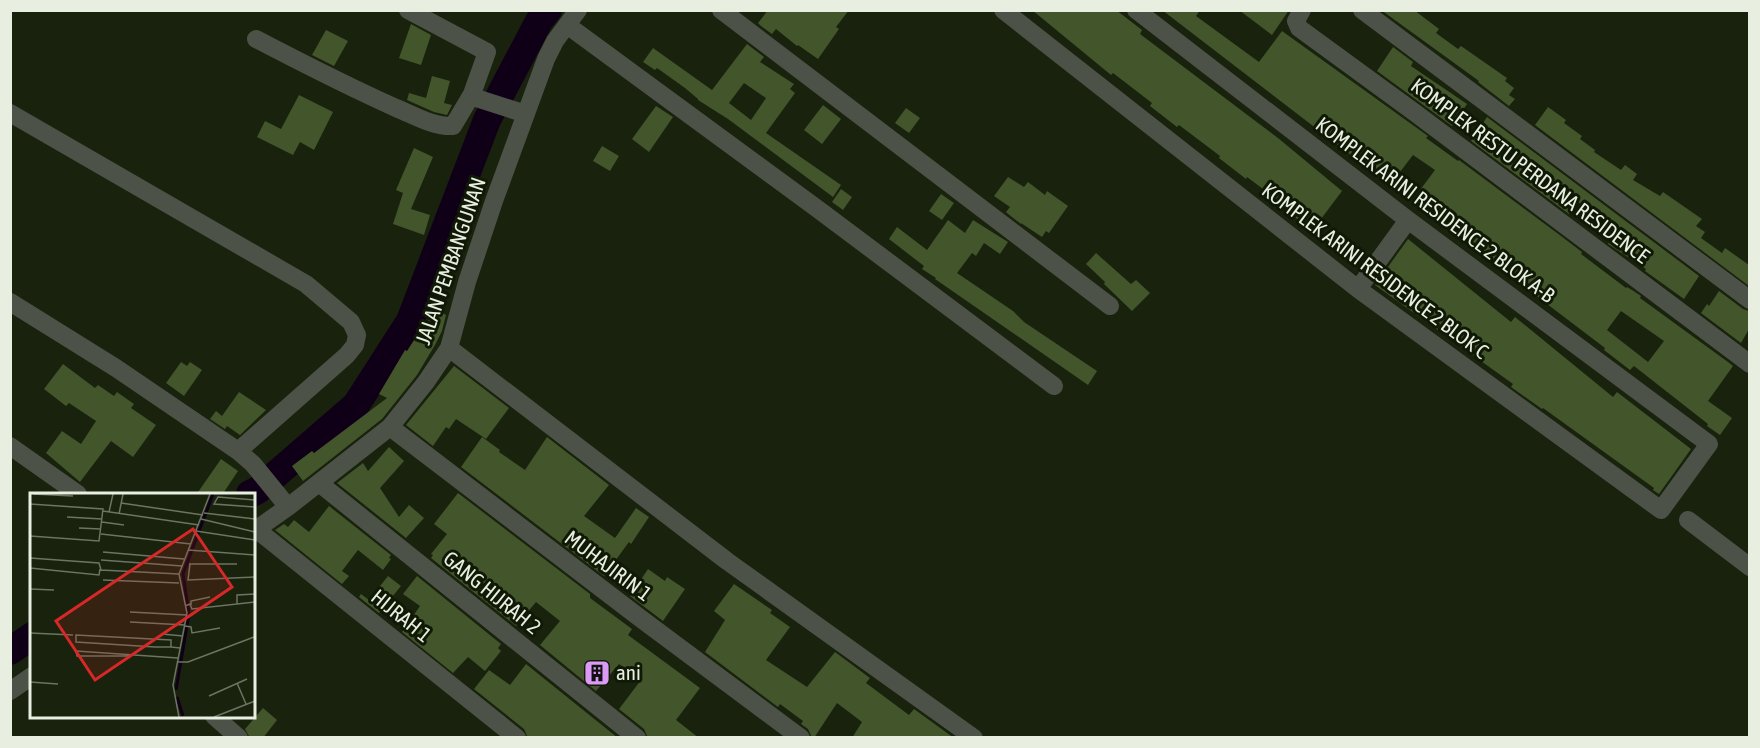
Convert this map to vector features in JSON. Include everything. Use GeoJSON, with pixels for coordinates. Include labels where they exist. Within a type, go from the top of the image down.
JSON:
{"type":"FeatureCollection","features":[{"type":"Feature","properties":{"kind":"street"},"geometry":{"type":"LineString","coordinates":[[256,39],[344,85],[428,121],[453,126],[478,97],[486,52],[408,10]]}},
{"type":"Feature","properties":{"kind":"street","name":"JALAN PEMBANGUNAN"},"geometry":{"type":"LineString","coordinates":[[255,530],[288,507],[390,426],[426,382],[448,348],[519,113],[555,40],[578,10]]}},
{"type":"Feature","properties":{"kind":"street"},"geometry":{"type":"LineString","coordinates":[[721,10],[1110,306]]}},
{"type":"Feature","properties":{"kind":"street","name":"KOMPLEK ARINI RESIDENCE 2 BLOK C"},"geometry":{"type":"LineString","coordinates":[[1003,10],[1358,289],[1661,510],[1709,444]]}},
{"type":"Feature","properties":{"kind":"street","name":"KOMPLEK ARINI RESIDENCE 2 BLOK A-B"},"geometry":{"type":"LineString","coordinates":[[1136,10],[1408,220],[1709,444]]}},
{"type":"Feature","properties":{"kind":"street","name":"KOMPLEK RESTU PERDANA RESIDENCE"},"geometry":{"type":"LineString","coordinates":[[1302,10],[1296,21],[1299,28],[1749,364]]}},
{"type":"Feature","properties":{"kind":"street"},"geometry":{"type":"LineString","coordinates":[[1362,10],[1749,300]]}},
{"type":"Feature","properties":{"kind":"street"},"geometry":{"type":"LineString","coordinates":[[567,25],[1054,386]]}},
{"type":"Feature","properties":{"kind":"street"},"geometry":{"type":"LineString","coordinates":[[478,97],[519,113]]}},
{"type":"Feature","properties":{"kind":"street"},"geometry":{"type":"LineString","coordinates":[[10,113],[306,284],[351,322],[357,335],[355,345],[347,355],[238,451]]}},
{"type":"Feature","properties":{"kind":"street"},"geometry":{"type":"LineString","coordinates":[[1358,289],[1408,220]]}},
{"type":"Feature","properties":{"kind":"street"},"geometry":{"type":"LineString","coordinates":[[10,302],[125,374],[238,451],[253,464],[288,507]]}},
{"type":"Feature","properties":{"kind":"street"},"geometry":{"type":"LineString","coordinates":[[448,348],[727,561],[974,738]]}},
{"type":"Feature","properties":{"kind":"street","name":"MUHAJIRIN 1"},"geometry":{"type":"LineString","coordinates":[[390,426],[639,618],[801,738]]}},
{"type":"Feature","properties":{"kind":"street"},"geometry":{"type":"LineString","coordinates":[[10,446],[75,493]]}},
{"type":"Feature","properties":{"kind":"street","name":"GANG HIJRAH 2"},"geometry":{"type":"LineString","coordinates":[[319,483],[637,738]]}},
{"type":"Feature","properties":{"kind":"street"},"geometry":{"type":"LineString","coordinates":[[1688,520],[1749,567]]}},
{"type":"Feature","properties":{"kind":"street","name":"HIJRAH 1"},"geometry":{"type":"LineString","coordinates":[[255,530],[517,738]]}},
{"type":"Feature","properties":{"kind":"street"},"geometry":{"type":"LineString","coordinates":[[10,691],[30,677]]}},
{"type":"Feature","properties":{"kind":"street"},"geometry":{"type":"LineString","coordinates":[[215,718],[239,738]]}},
{"type":"Feature","properties":{"kind":"building"},"geometry":{"type":"Polygon","coordinates":[[[768,10],[849,10],[836,27],[839,29],[818,59],[776,29],[772,34],[761,26],[758,23],[768,10]]]}},
{"type":"Feature","properties":{"kind":"building"},"geometry":{"type":"Polygon","coordinates":[[[1032,10],[1116,10],[1142,30],[1140,34],[1278,138],[1342,191],[1312,231],[1285,209],[1287,207],[1247,177],[1246,179],[1179,125],[1177,127],[1150,106],[1152,103],[1113,73],[1111,75],[1032,10]]]}},
{"type":"Feature","properties":{"kind":"building"},"geometry":{"type":"Polygon","coordinates":[[[1162,10],[1200,10],[1196,16],[1259,62],[1282,31],[1428,136],[1426,138],[1459,160],[1582,252],[1581,254],[1626,288],[1641,296],[1640,298],[1728,362],[1733,366],[1708,401],[1732,418],[1720,435],[1634,366],[1630,370],[1604,350],[1605,348],[1426,210],[1424,212],[1411,202],[1435,170],[1413,155],[1390,185],[1162,10]],[[1621,311],[1607,330],[1648,362],[1664,341],[1621,311]]]}},
{"type":"Feature","properties":{"kind":"building"},"geometry":{"type":"Polygon","coordinates":[[[1239,10],[1289,10],[1272,35],[1239,10]]]}},
{"type":"Feature","properties":{"kind":"building"},"geometry":{"type":"Polygon","coordinates":[[[1381,10],[1414,10],[1439,29],[1436,33],[1458,49],[1461,46],[1507,78],[1505,81],[1514,88],[1509,95],[1515,99],[1509,106],[1479,81],[1381,10]]]}},
{"type":"Feature","properties":{"kind":"building"},"geometry":{"type":"Polygon","coordinates":[[[411,24],[431,35],[421,65],[399,58],[411,24]]]}},
{"type":"Feature","properties":{"kind":"building"},"geometry":{"type":"Polygon","coordinates":[[[326,30],[348,41],[334,66],[312,55],[326,30]]]}},
{"type":"Feature","properties":{"kind":"building"},"geometry":{"type":"Polygon","coordinates":[[[747,44],[764,57],[760,62],[794,84],[790,89],[795,93],[766,133],[841,185],[833,197],[657,68],[655,70],[643,62],[653,48],[712,90],[747,44]],[[744,83],[729,103],[751,120],[766,98],[744,83]]]}},
{"type":"Feature","properties":{"kind":"building"},"geometry":{"type":"Polygon","coordinates":[[[1393,47],[1413,62],[1411,66],[1467,104],[1452,126],[1377,71],[1393,47]]]}},
{"type":"Feature","properties":{"kind":"building"},"geometry":{"type":"Polygon","coordinates":[[[432,76],[450,81],[444,103],[452,105],[447,115],[407,100],[409,93],[426,98],[432,76]]]}},
{"type":"Feature","properties":{"kind":"building"},"geometry":{"type":"Polygon","coordinates":[[[299,95],[333,112],[314,150],[300,142],[293,155],[257,137],[265,121],[281,129],[299,95]]]}},
{"type":"Feature","properties":{"kind":"building"},"geometry":{"type":"Polygon","coordinates":[[[823,105],[841,119],[822,144],[804,130],[823,105]]]}},
{"type":"Feature","properties":{"kind":"building"},"geometry":{"type":"Polygon","coordinates":[[[656,106],[673,117],[649,152],[632,139],[656,106]]]}},
{"type":"Feature","properties":{"kind":"building"},"geometry":{"type":"Polygon","coordinates":[[[1548,107],[1566,120],[1564,123],[1582,136],[1580,139],[1595,150],[1594,152],[1621,170],[1625,165],[1637,174],[1633,180],[1660,196],[1663,192],[1702,219],[1696,226],[1705,232],[1701,238],[1722,253],[1725,248],[1749,265],[1749,286],[1535,125],[1548,107]]]}},
{"type":"Feature","properties":{"kind":"building"},"geometry":{"type":"Polygon","coordinates":[[[906,108],[920,118],[909,133],[895,123],[906,108]]]}},
{"type":"Feature","properties":{"kind":"building"},"geometry":{"type":"Polygon","coordinates":[[[1487,117],[1699,276],[1684,299],[1645,271],[1646,269],[1608,244],[1618,229],[1578,202],[1569,214],[1471,141],[1487,117]]]}},
{"type":"Feature","properties":{"kind":"building"},"geometry":{"type":"Polygon","coordinates":[[[602,146],[619,156],[610,171],[593,161],[602,146]]]}},
{"type":"Feature","properties":{"kind":"building"},"geometry":{"type":"Polygon","coordinates":[[[414,148],[433,157],[411,209],[430,215],[424,235],[393,224],[403,193],[396,190],[414,148]]]}},
{"type":"Feature","properties":{"kind":"building"},"geometry":{"type":"Polygon","coordinates":[[[1008,177],[1024,187],[1028,182],[1045,195],[1047,191],[1068,206],[1049,233],[1046,231],[1042,237],[1021,224],[1006,212],[1010,207],[994,196],[1008,177]]]}},
{"type":"Feature","properties":{"kind":"building"},"geometry":{"type":"Polygon","coordinates":[[[841,189],[852,197],[843,210],[832,202],[841,189]]]}},
{"type":"Feature","properties":{"kind":"building"},"geometry":{"type":"Polygon","coordinates":[[[941,194],[954,203],[942,220],[929,211],[941,194]]]}},
{"type":"Feature","properties":{"kind":"building"},"geometry":{"type":"Polygon","coordinates":[[[948,220],[965,233],[973,220],[1008,242],[1000,254],[984,243],[976,256],[972,253],[957,273],[1097,371],[1088,385],[935,279],[922,269],[924,266],[889,239],[897,227],[927,250],[948,220]]]}},
{"type":"Feature","properties":{"kind":"building"},"geometry":{"type":"Polygon","coordinates":[[[1408,239],[1511,322],[1515,317],[1613,397],[1617,392],[1691,449],[1659,494],[1653,490],[1654,488],[1511,387],[1513,384],[1375,285],[1408,239]]]}},
{"type":"Feature","properties":{"kind":"building"},"geometry":{"type":"Polygon","coordinates":[[[1096,253],[1131,284],[1136,280],[1150,293],[1132,311],[1086,264],[1096,253]]]}},
{"type":"Feature","properties":{"kind":"building"},"geometry":{"type":"Polygon","coordinates":[[[1719,291],[1749,311],[1749,329],[1741,343],[1701,313],[1719,291]]]}},
{"type":"Feature","properties":{"kind":"building"},"geometry":{"type":"Polygon","coordinates":[[[434,308],[446,315],[442,331],[417,375],[382,419],[303,481],[292,466],[312,451],[314,453],[387,398],[379,394],[405,350],[407,351],[418,334],[421,335],[434,308]]]}},
{"type":"Feature","properties":{"kind":"building"},"geometry":{"type":"Polygon","coordinates":[[[181,362],[187,366],[190,362],[202,370],[184,396],[166,383],[181,362]]]}},
{"type":"Feature","properties":{"kind":"building"},"geometry":{"type":"Polygon","coordinates":[[[63,364],[95,388],[98,385],[114,396],[117,392],[134,404],[131,408],[156,425],[133,457],[111,441],[80,482],[46,453],[62,431],[81,444],[96,421],[69,403],[66,406],[44,389],[63,364]]]}},
{"type":"Feature","properties":{"kind":"building"},"geometry":{"type":"Polygon","coordinates":[[[454,366],[509,408],[486,439],[456,419],[449,429],[446,427],[433,446],[406,425],[454,366]]]}},
{"type":"Feature","properties":{"kind":"building"},"geometry":{"type":"Polygon","coordinates":[[[239,392],[266,410],[240,435],[227,426],[225,429],[210,419],[216,411],[222,416],[239,392]]]}},
{"type":"Feature","properties":{"kind":"building"},"geometry":{"type":"Polygon","coordinates":[[[482,437],[525,470],[547,437],[609,485],[584,516],[615,538],[636,508],[649,517],[631,544],[629,542],[604,576],[461,467],[482,437]]]}},
{"type":"Feature","properties":{"kind":"building"},"geometry":{"type":"Polygon","coordinates":[[[389,447],[404,461],[380,488],[399,517],[409,505],[424,518],[406,538],[337,483],[363,463],[368,471],[389,447]]]}},
{"type":"Feature","properties":{"kind":"building"},"geometry":{"type":"Polygon","coordinates":[[[221,459],[238,471],[223,493],[197,493],[221,459]]]}},
{"type":"Feature","properties":{"kind":"building"},"geometry":{"type":"Polygon","coordinates":[[[458,493],[590,594],[590,598],[632,629],[628,635],[700,688],[676,720],[699,738],[648,738],[644,729],[619,709],[641,680],[619,664],[596,691],[540,645],[560,621],[536,602],[516,626],[431,558],[433,555],[431,554],[447,534],[434,524],[458,493]]]}},
{"type":"Feature","properties":{"kind":"building"},"geometry":{"type":"Polygon","coordinates":[[[329,506],[391,555],[389,558],[391,559],[383,570],[358,550],[342,571],[349,576],[342,584],[275,530],[284,524],[288,527],[294,520],[309,532],[329,506]]]}},
{"type":"Feature","properties":{"kind":"building"},"geometry":{"type":"Polygon","coordinates":[[[648,569],[665,581],[667,577],[685,589],[663,621],[630,596],[648,569]]]}},
{"type":"Feature","properties":{"kind":"building"},"geometry":{"type":"Polygon","coordinates":[[[388,576],[401,586],[379,613],[359,597],[361,594],[369,600],[388,576]]]}},
{"type":"Feature","properties":{"kind":"building"},"geometry":{"type":"Polygon","coordinates":[[[417,576],[501,644],[498,648],[501,651],[485,671],[468,657],[453,673],[402,632],[420,606],[403,594],[417,576]]]}},
{"type":"Feature","properties":{"kind":"building"},"geometry":{"type":"Polygon","coordinates":[[[734,584],[772,610],[770,613],[790,627],[766,660],[807,687],[835,652],[870,678],[866,683],[909,715],[914,709],[954,738],[852,738],[862,722],[837,703],[812,738],[808,729],[801,724],[803,721],[780,704],[778,707],[705,652],[725,620],[714,611],[734,584]]]}},
{"type":"Feature","properties":{"kind":"building"},"geometry":{"type":"Polygon","coordinates":[[[526,664],[618,738],[528,738],[524,729],[474,689],[489,670],[510,685],[526,664]]]}},
{"type":"Feature","properties":{"kind":"building"},"geometry":{"type":"Polygon","coordinates":[[[263,708],[277,720],[263,738],[250,738],[245,729],[263,708]]]}},
{"type":"Feature","properties":{"kind":"waterway"},"geometry":{"type":"LineString","coordinates":[[252,493],[356,405],[410,321],[487,120],[539,21],[548,10]]}},
{"type":"Feature","properties":{"kind":"waterway"},"geometry":{"type":"LineString","coordinates":[[10,651],[30,637]]}},
{"type":"Feature","properties":{"kind":"place","name":"ani"},"geometry":{"type":"Point","coordinates":[597,673]}}]}
